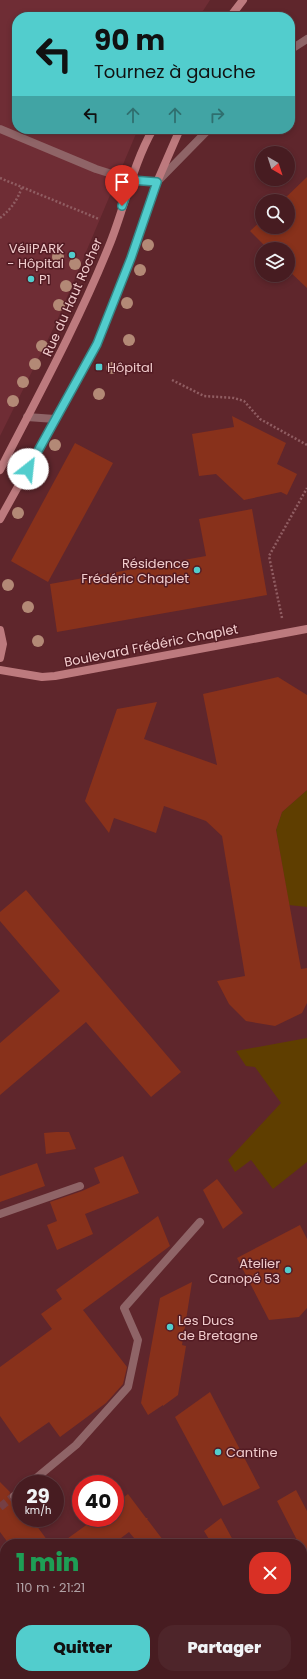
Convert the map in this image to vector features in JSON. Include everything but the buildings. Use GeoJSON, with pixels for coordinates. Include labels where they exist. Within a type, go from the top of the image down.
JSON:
{"type":"FeatureCollection","features":[{"type":"Feature","properties":{"kind":"street"},"geometry":{"type":"LineString","coordinates":[[234,12],[242,0]]}},
{"type":"Feature","properties":{"kind":"street"},"geometry":{"type":"LineString","coordinates":[[295,47],[306,41]]}},
{"type":"Feature","properties":{"kind":"street"},"geometry":{"type":"LineString","coordinates":[[0,129],[96,169],[131,180],[157,182],[204,134]]}},
{"type":"Feature","properties":{"kind":"street","name":"Rue du Haut Rocher"},"geometry":{"type":"LineString","coordinates":[[0,470],[70,334],[109,245],[131,180],[150,134]]}},
{"type":"Feature","properties":{"kind":"street"},"geometry":{"type":"LineString","coordinates":[[0,518],[97,344],[131,258],[157,182],[178,134]]}},
{"type":"Feature","properties":{"kind":"street"},"geometry":{"type":"LineString","coordinates":[[27,417],[55,419]]}},
{"type":"Feature","properties":{"kind":"street","name":"Boulevard Frédéric Chaplet"},"geometry":{"type":"LineString","coordinates":[[0,670],[42,677],[55,676],[307,629]]}},
{"type":"Feature","properties":{"kind":"street"},"geometry":{"type":"LineString","coordinates":[[0,630],[3,644],[0,658]]}},
{"type":"Feature","properties":{"kind":"street"},"geometry":{"type":"LineString","coordinates":[[0,1214],[80,1186]]}},
{"type":"Feature","properties":{"kind":"street"},"geometry":{"type":"LineString","coordinates":[[40,1475],[76,1445],[128,1387],[138,1340],[124,1308],[200,1222]]}},
{"type":"Feature","properties":{"kind":"path"},"geometry":{"type":"LineString","coordinates":[[0,178],[99,219]]}},
{"type":"Feature","properties":{"kind":"path"},"geometry":{"type":"LineString","coordinates":[[0,218],[11,209],[18,199],[22,187]]}},
{"type":"Feature","properties":{"kind":"path"},"geometry":{"type":"LineString","coordinates":[[172,380],[204,396],[234,398],[244,401],[260,419],[307,444]]}},
{"type":"Feature","properties":{"kind":"path"},"geometry":{"type":"LineString","coordinates":[[286,633],[269,556],[307,488]]}},
{"type":"Feature","properties":{"kind":"shaded area"},"geometry":{"type":"Polygon","coordinates":[[[0,0],[210,0],[202,12],[12,12],[12,134],[136,134],[56,323],[0,436],[0,0]]]}},
{"type":"Feature","properties":{"kind":"shaded area"},"geometry":{"type":"Polygon","coordinates":[[[307,790],[307,907],[289,905],[276,830],[282,812],[307,790]]]}},
{"type":"Feature","properties":{"kind":"shaded area"},"geometry":{"type":"Polygon","coordinates":[[[307,1038],[307,1162],[273,1189],[251,1160],[235,1172],[228,1160],[281,1103],[255,1067],[246,1066],[236,1051],[307,1038]]]}},
{"type":"Feature","properties":{"kind":"tunnel"},"geometry":{"type":"LineString","coordinates":[[0,1507],[12,1498]]}},
{"type":"Feature","properties":{"kind":"place","name":"VéliPARK - Hôpital"},"geometry":{"type":"Point","coordinates":[72,255]}},
{"type":"Feature","properties":{"kind":"place","name":"P1"},"geometry":{"type":"Point","coordinates":[31,279]}},
{"type":"Feature","properties":{"kind":"place","name":"Hôpital"},"geometry":{"type":"Point","coordinates":[99,367]}},
{"type":"Feature","properties":{"kind":"place","name":"Résidence Frédéric Chaplet"},"geometry":{"type":"Point","coordinates":[197,570]}},
{"type":"Feature","properties":{"kind":"place","name":"Atelier Canopé 53"},"geometry":{"type":"Point","coordinates":[288,1270]}},
{"type":"Feature","properties":{"kind":"place","name":"Les Ducs de Bretagne"},"geometry":{"type":"Point","coordinates":[170,1327]}},
{"type":"Feature","properties":{"kind":"place","name":"Cantine"},"geometry":{"type":"Point","coordinates":[218,1452]}},
{"type":"Feature","properties":{"kind":"route"},"geometry":{"type":"LineString","coordinates":[[28,469],[97,344],[131,258],[157,182],[131,180],[122,206]]}}]}
